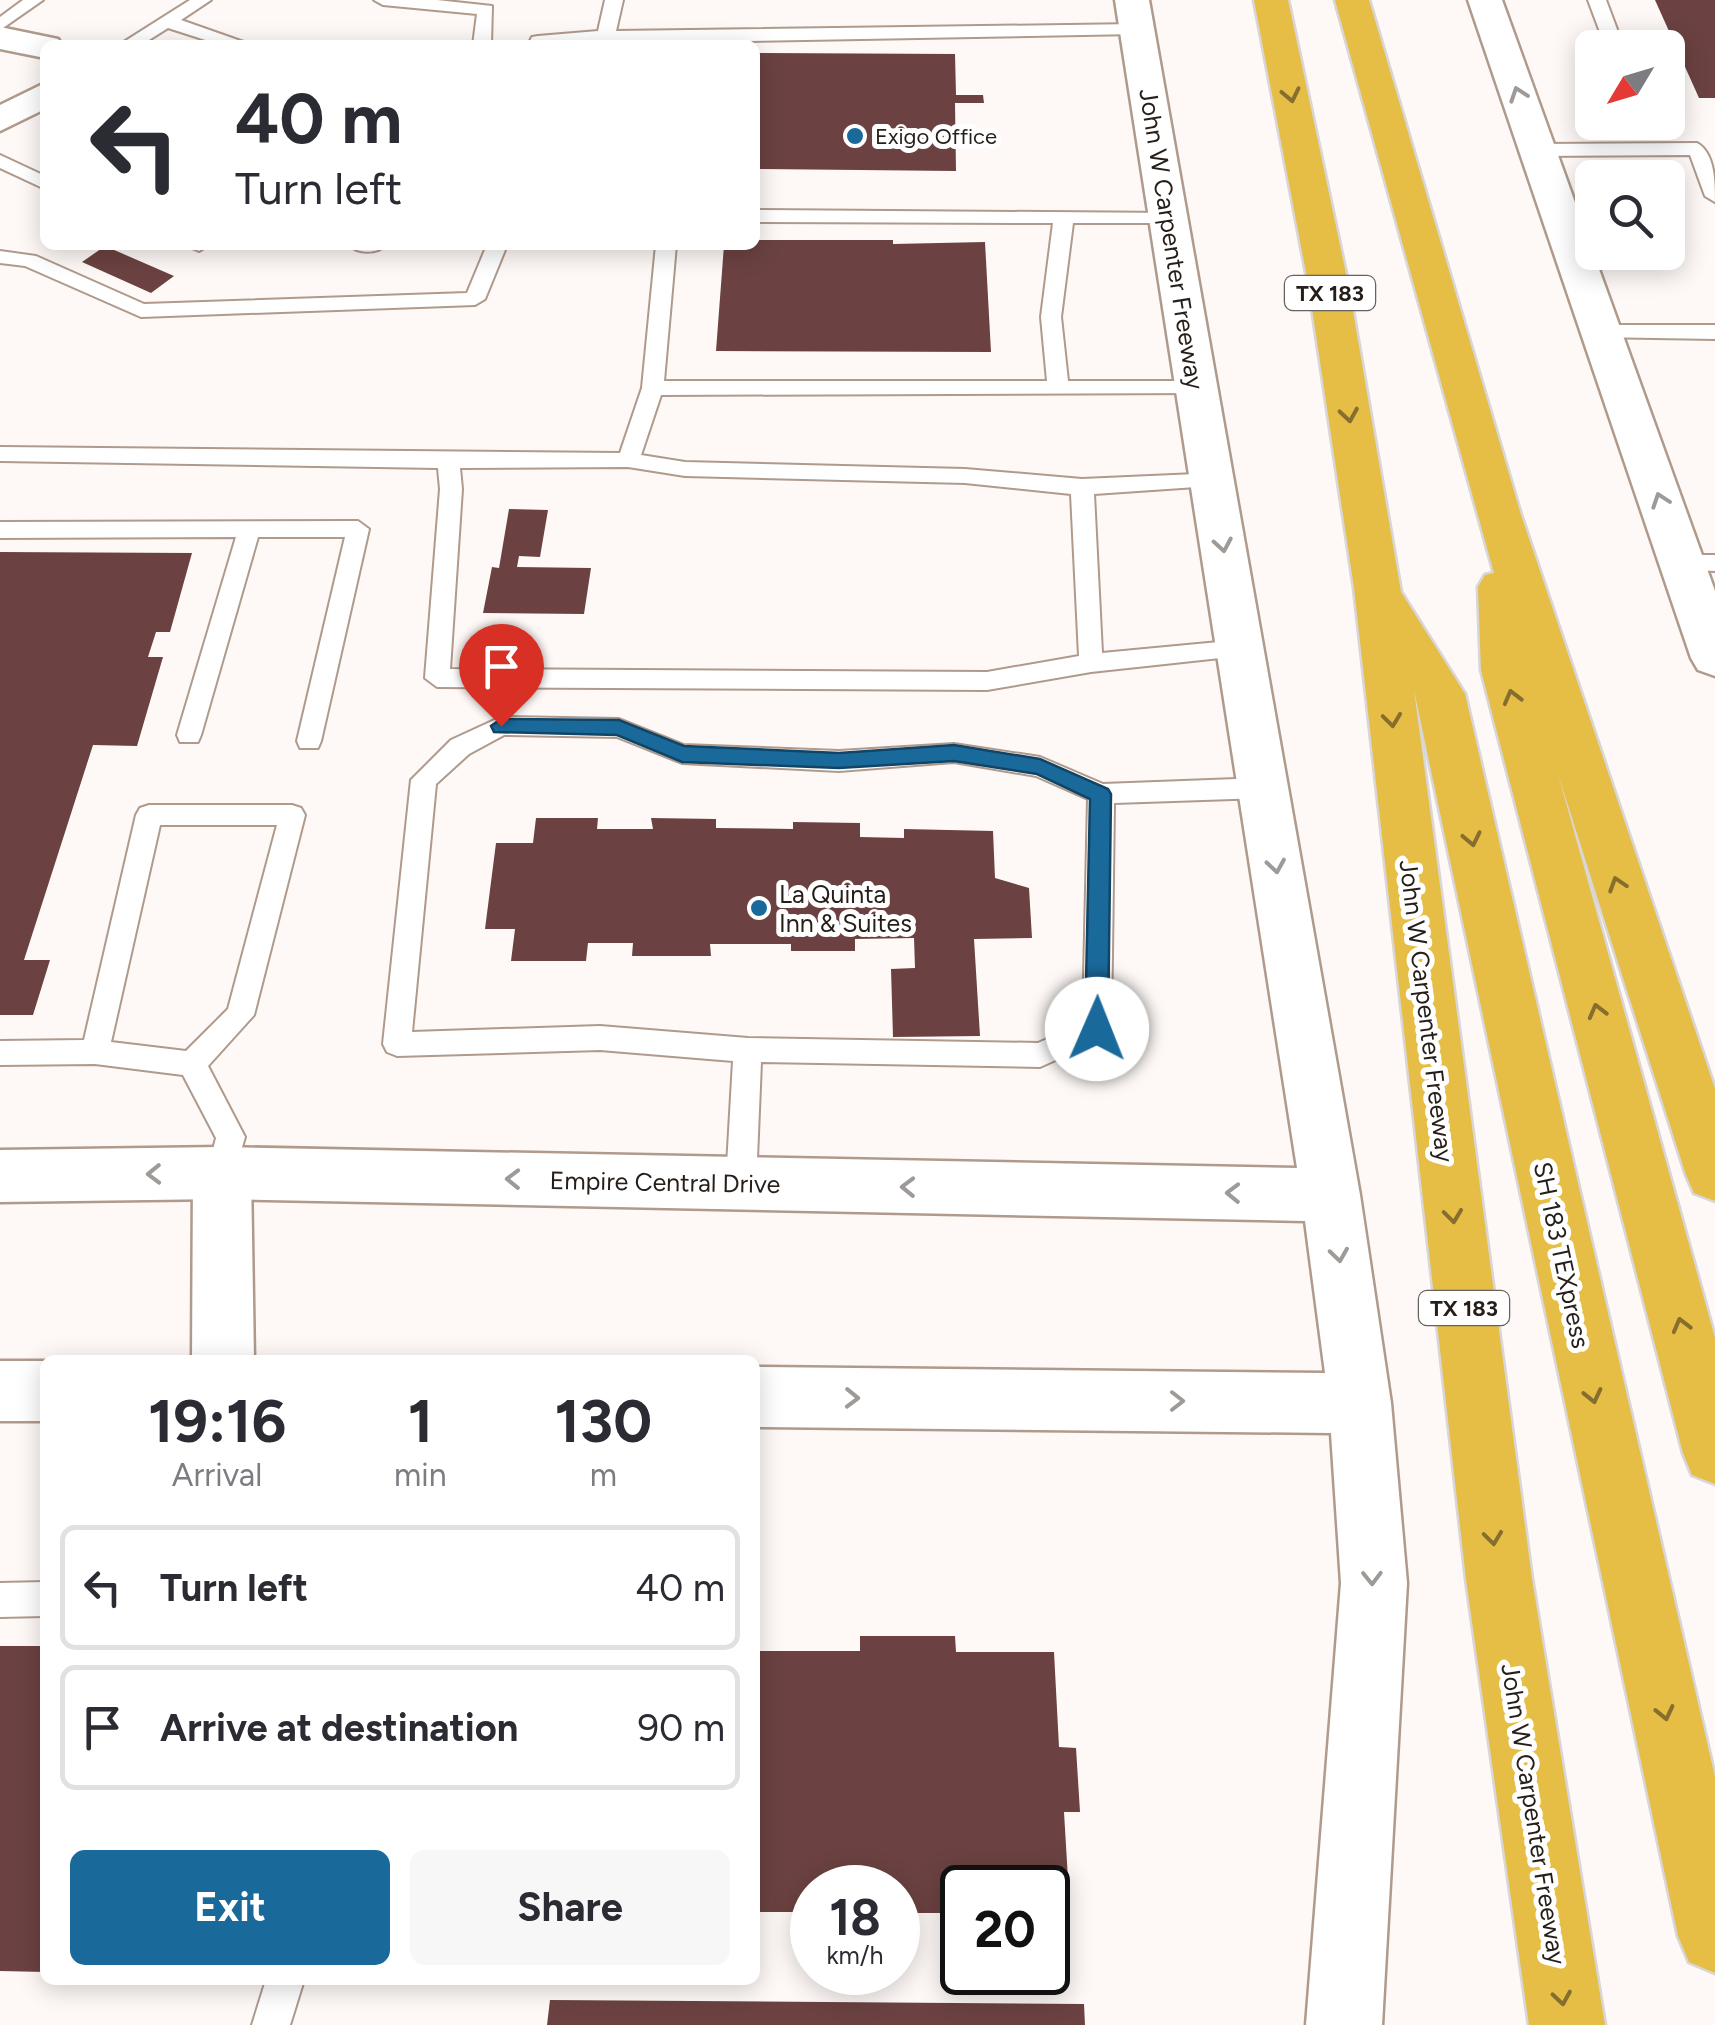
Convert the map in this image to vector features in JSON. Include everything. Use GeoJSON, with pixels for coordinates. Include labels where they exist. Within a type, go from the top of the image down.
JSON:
{"type":"FeatureCollection","features":[{"type":"Feature","properties":{"kind":"highway","name":"John W Carpenter Freeway"},"geometry":{"type":"LineString","coordinates":[[1271,0],[1329,288],[1376,588],[1498,1579],[1566,2025]]}},
{"type":"Feature","properties":{"kind":"highway"},"geometry":{"type":"LineString","coordinates":[[1352,0],[1498,514],[1715,1175]]}},
{"type":"Feature","properties":{"kind":"highway"},"geometry":{"type":"LineString","coordinates":[[1498,514],[1505,670],[1715,1453]]}},
{"type":"Feature","properties":{"kind":"highway","name":"SH 183 TEXpress"},"geometry":{"type":"LineString","coordinates":[[1376,588],[1441,694],[1715,1936]]}},
{"type":"Feature","properties":{"kind":"main road"},"geometry":{"type":"LineString","coordinates":[[1486,0],[1601,332],[1698,563],[1715,658]]}},
{"type":"Feature","properties":{"kind":"main road","name":"John W Carpenter Freeway"},"geometry":{"type":"LineString","coordinates":[[1134,15],[1331,1195],[1360,1404],[1374,1583],[1344,2025]]}},
{"type":"Feature","properties":{"kind":"main road"},"geometry":{"type":"LineString","coordinates":[[0,38],[40,45]]}},
{"type":"Feature","properties":{"kind":"main road"},"geometry":{"type":"LineString","coordinates":[[0,120],[40,97]]}},
{"type":"Feature","properties":{"kind":"main road"},"geometry":{"type":"LineString","coordinates":[[222,1173],[223,1355]]}},
{"type":"Feature","properties":{"kind":"main road","name":"Empire Central Drive"},"geometry":{"type":"LineString","coordinates":[[0,1176],[222,1173],[1331,1195]]}},
{"type":"Feature","properties":{"kind":"main road"},"geometry":{"type":"LineString","coordinates":[[0,1392],[40,1391]]}},
{"type":"Feature","properties":{"kind":"main road"},"geometry":{"type":"LineString","coordinates":[[760,1397],[1360,1404]]}},
{"type":"Feature","properties":{"kind":"lane"},"geometry":{"type":"LineString","coordinates":[[0,25],[34,0]]}},
{"type":"Feature","properties":{"kind":"lane"},"geometry":{"type":"LineString","coordinates":[[136,40],[202,0]]}},
{"type":"Feature","properties":{"kind":"lane"},"geometry":{"type":"LineString","coordinates":[[383,0],[488,5],[483,40]]}},
{"type":"Feature","properties":{"kind":"lane"},"geometry":{"type":"LineString","coordinates":[[606,36],[614,0]]}},
{"type":"Feature","properties":{"kind":"lane"},"geometry":{"type":"LineString","coordinates":[[1597,0],[1608,30]]}},
{"type":"Feature","properties":{"kind":"lane"},"geometry":{"type":"LineString","coordinates":[[538,40],[606,36],[640,40],[1134,15]]}},
{"type":"Feature","properties":{"kind":"lane"},"geometry":{"type":"LineString","coordinates":[[167,21],[222,40]]}},
{"type":"Feature","properties":{"kind":"lane"},"geometry":{"type":"LineString","coordinates":[[1538,150],[1696,149],[1715,196]]}},
{"type":"Feature","properties":{"kind":"lane"},"geometry":{"type":"LineString","coordinates":[[0,161],[40,181]]}},
{"type":"Feature","properties":{"kind":"lane"},"geometry":{"type":"LineString","coordinates":[[760,216],[1168,218]]}},
{"type":"Feature","properties":{"kind":"lane"},"geometry":{"type":"LineString","coordinates":[[1058,388],[1052,317],[1064,217]]}},
{"type":"Feature","properties":{"kind":"lane"},"geometry":{"type":"LineString","coordinates":[[0,257],[29,260],[141,311],[474,298],[495,250]]}},
{"type":"Feature","properties":{"kind":"lane"},"geometry":{"type":"LineString","coordinates":[[628,460],[653,388],[666,250]]}},
{"type":"Feature","properties":{"kind":"lane"},"geometry":{"type":"LineString","coordinates":[[1601,332],[1715,332]]}},
{"type":"Feature","properties":{"kind":"lane"},"geometry":{"type":"LineString","coordinates":[[653,388],[1196,388]]}},
{"type":"Feature","properties":{"kind":"lane"},"geometry":{"type":"LineString","coordinates":[[0,454],[628,460],[685,470],[965,476],[1082,487],[1211,478]]}},
{"type":"Feature","properties":{"kind":"lane"},"geometry":{"type":"LineString","coordinates":[[448,461],[451,490],[437,678],[987,680],[1092,663],[1240,649]]}},
{"type":"Feature","properties":{"kind":"lane"},"geometry":{"type":"LineString","coordinates":[[1082,487],[1092,663]]}},
{"type":"Feature","properties":{"kind":"lane"},"geometry":{"type":"LineString","coordinates":[[0,530],[358,529],[310,741]]}},
{"type":"Feature","properties":{"kind":"lane"},"geometry":{"type":"LineString","coordinates":[[189,735],[249,530]]}},
{"type":"Feature","properties":{"kind":"lane"},"geometry":{"type":"LineString","coordinates":[[1100,794],[1097,1029],[1040,1055],[748,1050],[600,1038],[398,1044],[424,780],[460,746],[501,726],[619,728],[682,754],[839,760],[954,753],[1040,767],[1100,794],[1263,788]]}},
{"type":"Feature","properties":{"kind":"lane"},"geometry":{"type":"LineString","coordinates":[[95,1052],[150,815],[292,815],[240,1016],[192,1064]]}},
{"type":"Feature","properties":{"kind":"lane"},"geometry":{"type":"LineString","coordinates":[[740,1183],[748,1050]]}},
{"type":"Feature","properties":{"kind":"lane"},"geometry":{"type":"LineString","coordinates":[[0,1053],[95,1052],[192,1064]]}},
{"type":"Feature","properties":{"kind":"lane"},"geometry":{"type":"LineString","coordinates":[[192,1064],[231,1137],[222,1173]]}},
{"type":"Feature","properties":{"kind":"lane"},"geometry":{"type":"LineString","coordinates":[[0,1600],[40,1599]]}},
{"type":"Feature","properties":{"kind":"lane"},"geometry":{"type":"LineString","coordinates":[[270,2025],[283,1985]]}},
{"type":"Feature","properties":{"kind":"building"},"geometry":{"type":"Polygon","coordinates":[[[1655,0],[1715,0],[1715,98],[1699,98],[1685,67],[1685,30],[1668,30],[1655,0]]]}},
{"type":"Feature","properties":{"kind":"building","name":"Exigo Office"},"geometry":{"type":"Polygon","coordinates":[[[760,53],[955,54],[956,95],[983,95],[984,103],[955,103],[956,171],[760,169],[760,53]]]}},
{"type":"Feature","properties":{"kind":"building"},"geometry":{"type":"Polygon","coordinates":[[[760,240],[985,242],[991,352],[716,351],[724,250],[760,250],[760,240]]]}},
{"type":"Feature","properties":{"kind":"building"},"geometry":{"type":"Polygon","coordinates":[[[99,250],[114,250],[174,276],[151,293],[82,262],[99,250]]]}},
{"type":"Feature","properties":{"kind":"building"},"geometry":{"type":"Polygon","coordinates":[[[509,509],[548,510],[540,557],[519,556],[517,567],[591,568],[584,614],[483,613],[492,567],[499,568],[509,509]]]}},
{"type":"Feature","properties":{"kind":"building"},"geometry":{"type":"Polygon","coordinates":[[[0,552],[192,553],[170,632],[156,632],[148,657],[163,657],[137,746],[93,745],[24,960],[50,960],[33,1015],[0,1015],[0,552]]]}},
{"type":"Feature","properties":{"kind":"building","name":"La Quinta Inn & Suites"},"geometry":{"type":"Polygon","coordinates":[[[536,818],[598,818],[597,829],[653,829],[651,818],[716,819],[716,828],[793,829],[793,822],[860,823],[860,837],[904,838],[904,829],[993,831],[995,878],[1029,888],[1032,938],[974,939],[980,1036],[893,1037],[891,969],[915,968],[914,938],[855,939],[855,951],[791,951],[791,944],[710,944],[711,956],[632,956],[633,943],[588,943],[586,961],[511,961],[515,929],[485,929],[496,843],[533,843],[536,818]]]}},
{"type":"Feature","properties":{"kind":"building"},"geometry":{"type":"Polygon","coordinates":[[[860,1636],[955,1636],[956,1652],[1054,1652],[1059,1747],[1076,1748],[1080,1812],[1064,1812],[1067,1865],[940,1865],[940,1913],[920,1913],[920,1865],[790,1865],[790,1912],[760,1912],[760,1651],[860,1651],[860,1636]]]}},
{"type":"Feature","properties":{"kind":"building"},"geometry":{"type":"Polygon","coordinates":[[[0,1646],[40,1646],[40,1972],[0,1971],[0,1646]]]}},
{"type":"Feature","properties":{"kind":"building"},"geometry":{"type":"Polygon","coordinates":[[[550,2000],[1084,2004],[1085,2025],[547,2025],[550,2000]]]}},
{"type":"Feature","properties":{"kind":"place","name":"Exigo Office"},"geometry":{"type":"Point","coordinates":[855,136]}},
{"type":"Feature","properties":{"kind":"place","name":"La Quinta Inn & Suites"},"geometry":{"type":"Point","coordinates":[759,908]}},
{"type":"Feature","properties":{"kind":"route"},"geometry":{"type":"LineString","coordinates":[[501,726],[619,728],[682,754],[839,760],[954,753],[1040,767],[1100,794],[1097,1029]]}}]}
